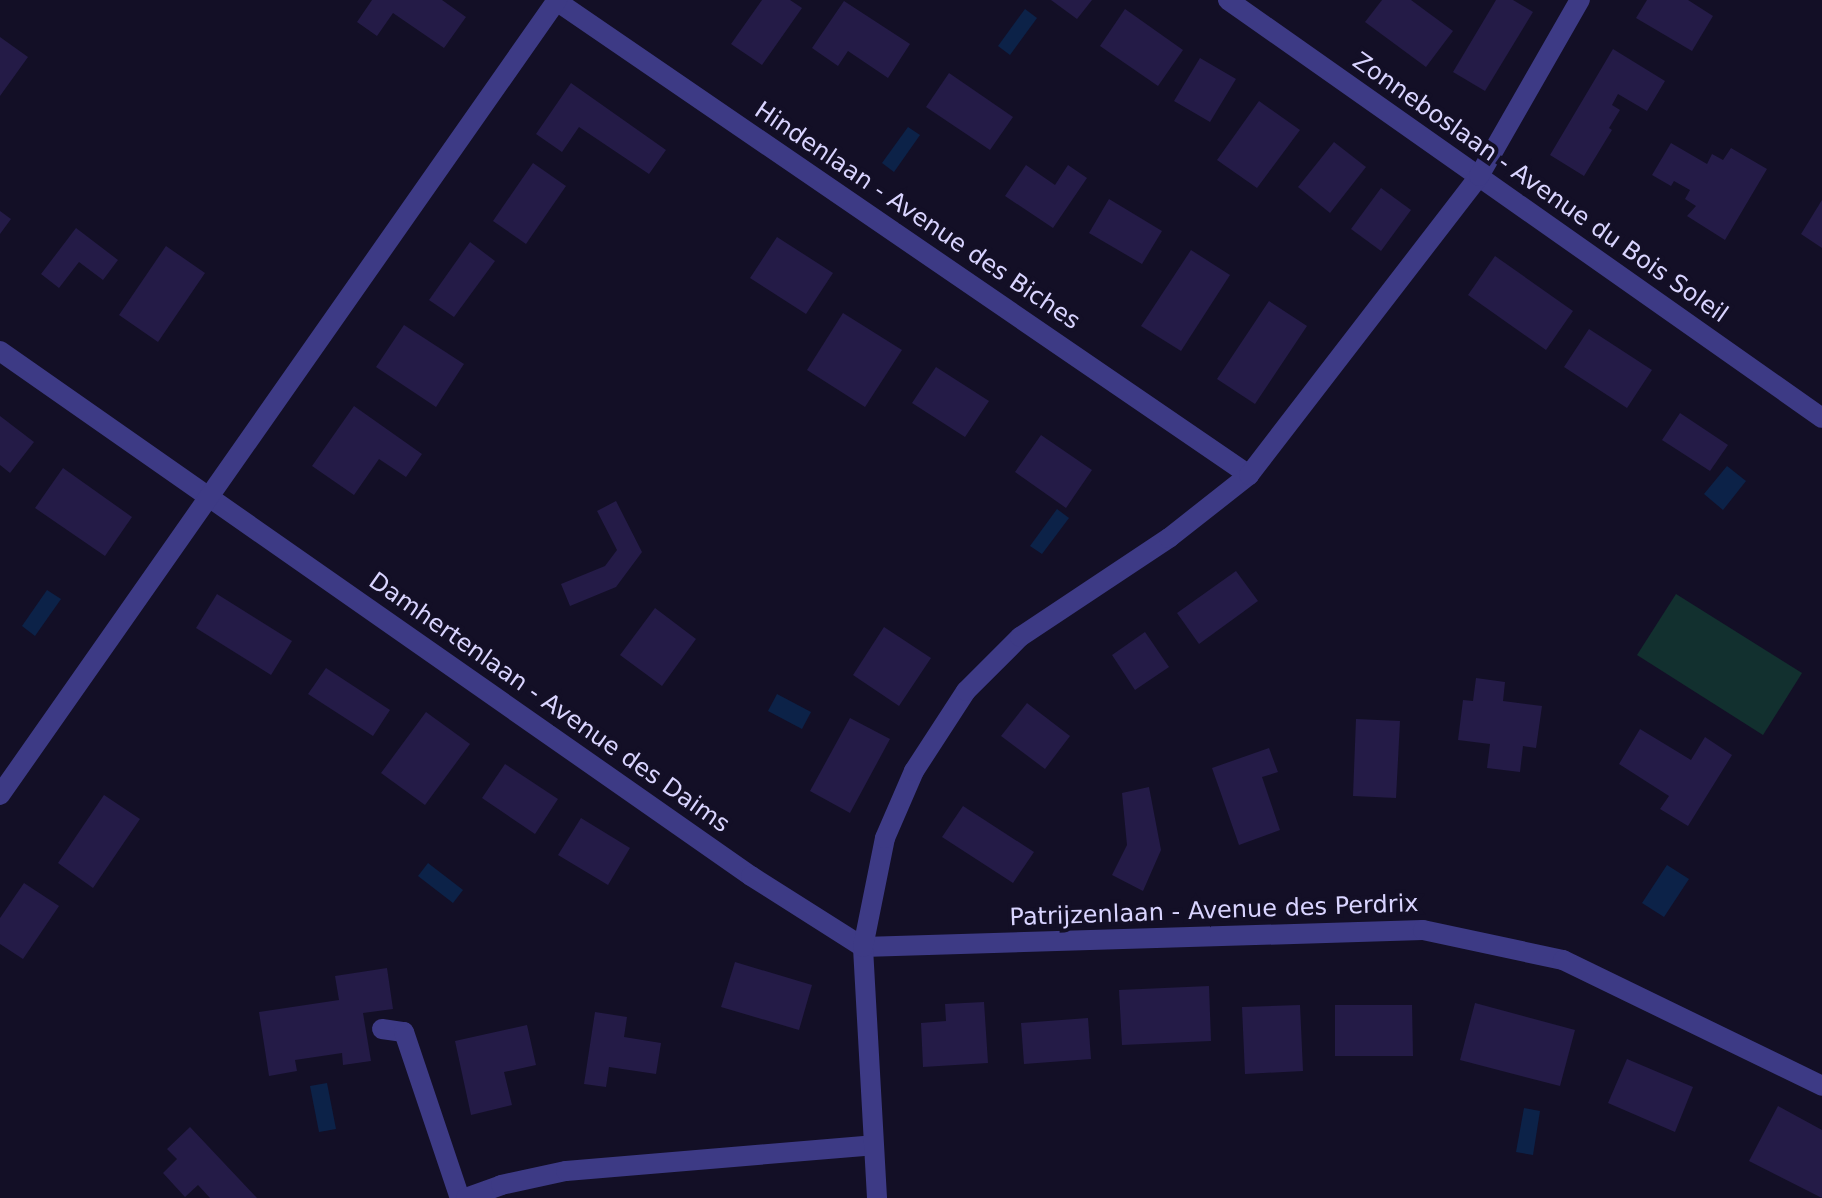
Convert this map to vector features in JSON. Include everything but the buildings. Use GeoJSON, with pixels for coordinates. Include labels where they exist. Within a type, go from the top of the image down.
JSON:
{"type":"FeatureCollection","features":[{"type":"Feature","properties":{"kind":"street"},"geometry":{"type":"LineString","coordinates":[[0,795],[556,0]]}},
{"type":"Feature","properties":{"kind":"street","name":"Hindenlaan - Avenue des Biches"},"geometry":{"type":"LineString","coordinates":[[556,0],[1249,475]]}},
{"type":"Feature","properties":{"kind":"street","name":"Zonneboslaan - Avenue du Bois Soleil"},"geometry":{"type":"LineString","coordinates":[[1228,0],[1822,418]]}},
{"type":"Feature","properties":{"kind":"street"},"geometry":{"type":"LineString","coordinates":[[877,1198],[863,947],[878,863],[894,813],[934,737],[966,691],[1020,637],[1169,538],[1249,475],[1479,176],[1580,0]]}},
{"type":"Feature","properties":{"kind":"street","name":"Damhertenlaan - Avenue des Daims"},"geometry":{"type":"LineString","coordinates":[[0,351],[751,876],[863,947]]}},
{"type":"Feature","properties":{"kind":"street","name":"Patrijzenlaan - Avenue des Perdrix"},"geometry":{"type":"LineString","coordinates":[[863,947],[1423,930],[1563,960],[1822,1086]]}},
{"type":"Feature","properties":{"kind":"street"},"geometry":{"type":"LineString","coordinates":[[382,1029],[404,1032],[460,1198]]}},
{"type":"Feature","properties":{"kind":"street"},"geometry":{"type":"LineString","coordinates":[[466,1198],[501,1185],[566,1171],[873,1145]]}},
{"type":"Feature","properties":{"kind":"green space"},"geometry":{"type":"Polygon","coordinates":[[[1676,594],[1802,673],[1763,735],[1637,655],[1676,594]]]}},
{"type":"Feature","properties":{"kind":"water"},"geometry":{"type":"Polygon","coordinates":[[[1025,9],[1037,18],[1010,55],[998,46],[1025,9]]]}},
{"type":"Feature","properties":{"kind":"water"},"geometry":{"type":"Polygon","coordinates":[[[908,127],[920,135],[894,172],[882,163],[908,127]]]}},
{"type":"Feature","properties":{"kind":"water"},"geometry":{"type":"Polygon","coordinates":[[[1727,466],[1746,481],[1723,510],[1704,494],[1727,466]]]}},
{"type":"Feature","properties":{"kind":"water"},"geometry":{"type":"Polygon","coordinates":[[[1057,509],[1069,518],[1042,554],[1030,546],[1057,509]]]}},
{"type":"Feature","properties":{"kind":"water"},"geometry":{"type":"Polygon","coordinates":[[[47,590],[61,599],[35,636],[22,626],[47,590]]]}},
{"type":"Feature","properties":{"kind":"water"},"geometry":{"type":"Polygon","coordinates":[[[777,694],[811,712],[802,729],[768,711],[777,694]]]}},
{"type":"Feature","properties":{"kind":"water"},"geometry":{"type":"Polygon","coordinates":[[[428,863],[463,890],[453,903],[418,876],[428,863]]]}},
{"type":"Feature","properties":{"kind":"water"},"geometry":{"type":"Polygon","coordinates":[[[1667,865],[1689,879],[1664,917],[1642,903],[1667,865]]]}},
{"type":"Feature","properties":{"kind":"water"},"geometry":{"type":"Polygon","coordinates":[[[327,1083],[336,1129],[319,1132],[310,1086],[327,1083]]]}},
{"type":"Feature","properties":{"kind":"water"},"geometry":{"type":"Polygon","coordinates":[[[1524,1108],[1540,1111],[1533,1155],[1516,1152],[1524,1108]]]}}]}
